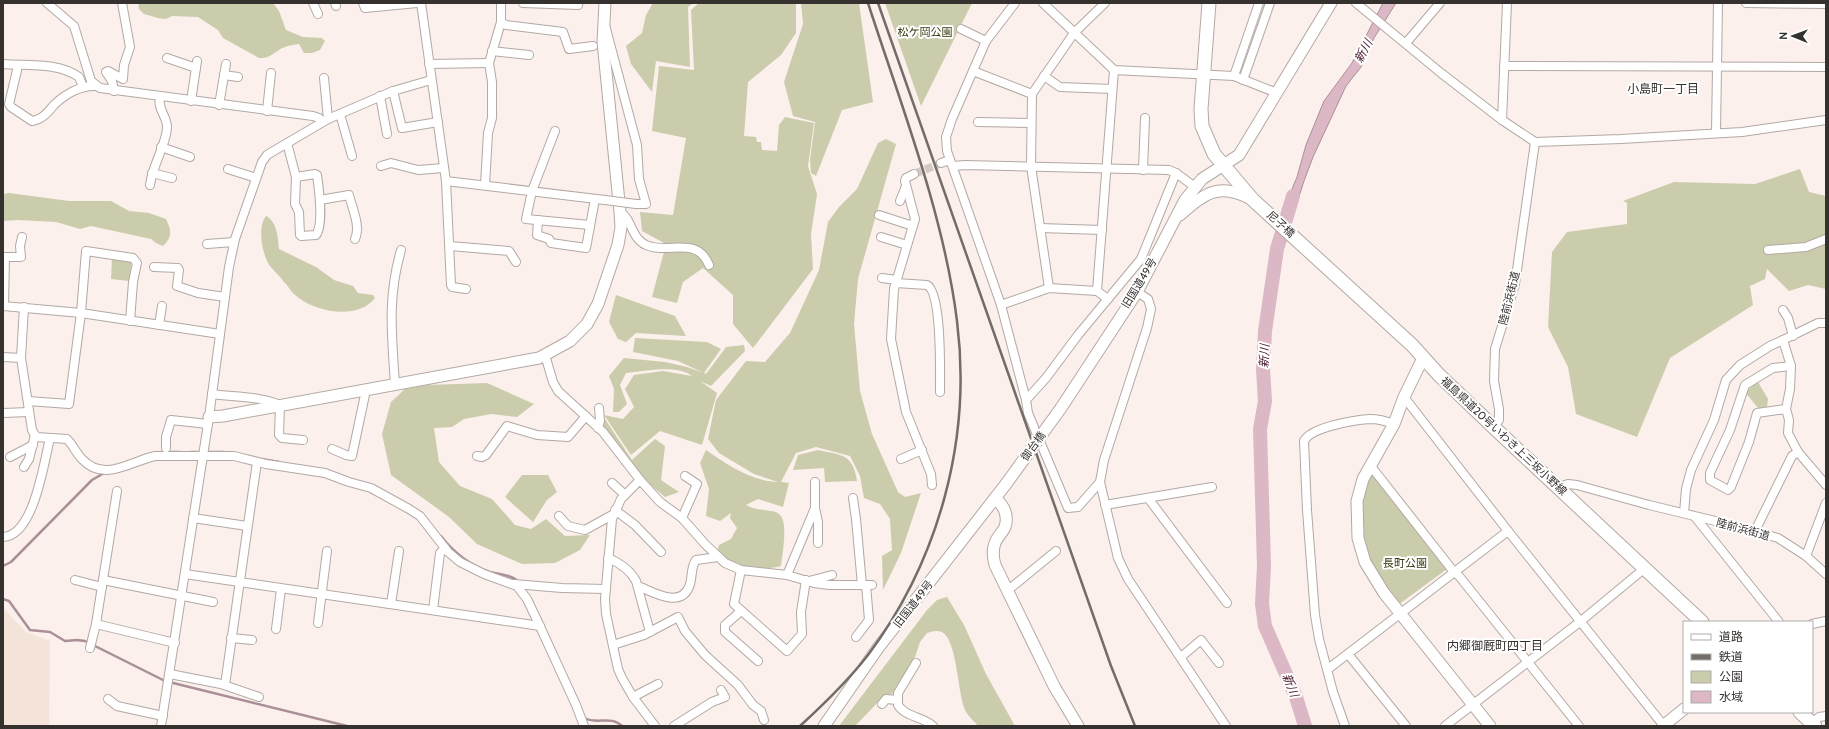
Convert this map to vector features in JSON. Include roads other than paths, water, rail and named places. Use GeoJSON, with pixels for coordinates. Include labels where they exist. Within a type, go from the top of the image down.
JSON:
{"type":"FeatureCollection","features":[{"type":"Feature","properties":{"kind":"main road"},"geometry":{"type":"LineString","coordinates":[[1209,3],[1202,75],[1202,126],[1214,154],[1223,164]]}},
{"type":"Feature","properties":{"kind":"main road","name":"尼子橋"},"geometry":{"type":"LineString","coordinates":[[1223,164],[1253,200],[1308,249]]}},
{"type":"Feature","properties":{"kind":"main road","name":"福島県道20号いわき上三坂小野線"},"geometry":{"type":"LineString","coordinates":[[1308,249],[1412,345],[1423,358],[1492,426],[1701,621]]}},
{"type":"Feature","properties":{"kind":"main road"},"geometry":{"type":"LineString","coordinates":[[1801,713],[1814,724]]}},
{"type":"Feature","properties":{"kind":"street"},"geometry":{"type":"LineString","coordinates":[[47,3],[74,26],[88,74],[91,81],[96,86]]}},
{"type":"Feature","properties":{"kind":"street"},"geometry":{"type":"LineString","coordinates":[[114,91],[112,81],[106,72],[108,71],[124,78],[124,66],[130,47],[122,3]]}},
{"type":"Feature","properties":{"kind":"street"},"geometry":{"type":"LineString","coordinates":[[313,3],[318,14]]}},
{"type":"Feature","properties":{"kind":"street"},"geometry":{"type":"LineString","coordinates":[[363,3],[365,8],[417,3]]}},
{"type":"Feature","properties":{"kind":"street"},"geometry":{"type":"LineString","coordinates":[[421,3],[446,181],[451,285],[452,287],[466,290]]}},
{"type":"Feature","properties":{"kind":"street"},"geometry":{"type":"LineString","coordinates":[[485,185],[488,132],[492,118],[492,82],[489,63],[501,22],[500,3]]}},
{"type":"Feature","properties":{"kind":"street"},"geometry":{"type":"LineString","coordinates":[[523,3],[578,5]]}},
{"type":"Feature","properties":{"kind":"street"},"geometry":{"type":"LineString","coordinates":[[166,448],[166,437],[171,420],[208,420],[280,405],[498,367],[539,358],[570,341],[580,333],[592,317],[616,253],[621,227],[603,42],[605,3]]}},
{"type":"Feature","properties":{"kind":"street"},"geometry":{"type":"LineString","coordinates":[[1015,3],[986,41],[972,71],[946,137],[952,163],[1001,305],[1026,400],[1028,413],[1068,508],[1078,507],[1100,482]]}},
{"type":"Feature","properties":{"kind":"street"},"geometry":{"type":"LineString","coordinates":[[1043,3],[1114,70],[1234,76],[1277,93]]}},
{"type":"Feature","properties":{"kind":"street"},"geometry":{"type":"LineString","coordinates":[[1049,288],[1031,166],[1032,94],[1074,33],[1105,3]]}},
{"type":"Feature","properties":{"kind":"street"},"geometry":{"type":"LineString","coordinates":[[1234,76],[1259,3]]}},
{"type":"Feature","properties":{"kind":"street"},"geometry":{"type":"LineString","coordinates":[[1243,80],[1270,3]]}},
{"type":"Feature","properties":{"kind":"street","name":"旧国道49号"},"geometry":{"type":"LineString","coordinates":[[1061,408],[1137,292],[1184,200],[1202,179],[1223,164],[1239,156],[1331,3]]}},
{"type":"Feature","properties":{"kind":"street"},"geometry":{"type":"LineString","coordinates":[[1356,3],[1441,73],[1502,120],[1535,142],[1628,139],[1742,132],[1826,120]]}},
{"type":"Feature","properties":{"kind":"street"},"geometry":{"type":"LineString","coordinates":[[1406,44],[1440,3]]}},
{"type":"Feature","properties":{"kind":"street"},"geometry":{"type":"LineString","coordinates":[[1502,120],[1507,3]]}},
{"type":"Feature","properties":{"kind":"street"},"geometry":{"type":"LineString","coordinates":[[1716,133],[1718,3]]}},
{"type":"Feature","properties":{"kind":"street"},"geometry":{"type":"LineString","coordinates":[[1746,3],[1826,4]]}},
{"type":"Feature","properties":{"kind":"street"},"geometry":{"type":"LineString","coordinates":[[446,181],[646,204],[639,179],[637,145],[620,87],[609,37],[603,20]]}},
{"type":"Feature","properties":{"kind":"street"},"geometry":{"type":"LineString","coordinates":[[501,22],[506,25],[563,32],[569,49],[593,46]]}},
{"type":"Feature","properties":{"kind":"street"},"geometry":{"type":"LineString","coordinates":[[961,29],[986,41]]}},
{"type":"Feature","properties":{"kind":"street"},"geometry":{"type":"LineString","coordinates":[[492,51],[529,55]]}},
{"type":"Feature","properties":{"kind":"street"},"geometry":{"type":"LineString","coordinates":[[167,58],[196,64],[191,101]]}},
{"type":"Feature","properties":{"kind":"street"},"geometry":{"type":"LineString","coordinates":[[429,64],[489,63]]}},
{"type":"Feature","properties":{"kind":"street"},"geometry":{"type":"LineString","coordinates":[[3,64],[18,66],[33,65],[69,71],[79,77],[83,87]]}},
{"type":"Feature","properties":{"kind":"street"},"geometry":{"type":"LineString","coordinates":[[219,105],[226,64]]}},
{"type":"Feature","properties":{"kind":"street"},"geometry":{"type":"LineString","coordinates":[[18,66],[10,104],[11,107],[32,121],[39,120],[46,115],[64,96],[88,85],[114,91],[313,116],[326,120]]}},
{"type":"Feature","properties":{"kind":"street"},"geometry":{"type":"LineString","coordinates":[[1504,66],[1826,67]]}},
{"type":"Feature","properties":{"kind":"street"},"geometry":{"type":"LineString","coordinates":[[1098,291],[1114,70]]}},
{"type":"Feature","properties":{"kind":"street"},"geometry":{"type":"LineString","coordinates":[[972,71],[1032,94]]}},
{"type":"Feature","properties":{"kind":"street"},"geometry":{"type":"LineString","coordinates":[[267,111],[271,73]]}},
{"type":"Feature","properties":{"kind":"street"},"geometry":{"type":"LineString","coordinates":[[224,76],[238,77]]}},
{"type":"Feature","properties":{"kind":"street"},"geometry":{"type":"LineString","coordinates":[[1044,76],[1060,86],[1112,89]]}},
{"type":"Feature","properties":{"kind":"street"},"geometry":{"type":"LineString","coordinates":[[324,78],[326,120]]}},
{"type":"Feature","properties":{"kind":"street"},"geometry":{"type":"LineString","coordinates":[[162,726],[212,394],[228,267],[234,242],[262,162],[267,155],[326,120],[393,91],[431,80]]}},
{"type":"Feature","properties":{"kind":"street"},"geometry":{"type":"LineString","coordinates":[[393,91],[402,128],[438,122]]}},
{"type":"Feature","properties":{"kind":"street"},"geometry":{"type":"LineString","coordinates":[[380,96],[387,134]]}},
{"type":"Feature","properties":{"kind":"street"},"geometry":{"type":"LineString","coordinates":[[150,185],[152,173],[167,128],[160,107],[160,97]]}},
{"type":"Feature","properties":{"kind":"street"},"geometry":{"type":"LineString","coordinates":[[340,114],[352,156]]}},
{"type":"Feature","properties":{"kind":"street"},"geometry":{"type":"LineString","coordinates":[[1143,170],[1145,118]]}},
{"type":"Feature","properties":{"kind":"street"},"geometry":{"type":"LineString","coordinates":[[978,122],[1031,123]]}},
{"type":"Feature","properties":{"kind":"street"},"geometry":{"type":"LineString","coordinates":[[555,131],[532,191],[526,219],[590,225]]}},
{"type":"Feature","properties":{"kind":"street","name":"陸前浜街道"},"geometry":{"type":"LineString","coordinates":[[1492,426],[1499,420],[1499,409],[1494,381],[1495,349],[1515,284],[1535,142]]}},
{"type":"Feature","properties":{"kind":"street"},"geometry":{"type":"LineString","coordinates":[[287,143],[296,177],[295,204],[299,212],[300,235],[316,235],[320,200],[317,175],[296,177]]}},
{"type":"Feature","properties":{"kind":"street"},"geometry":{"type":"LineString","coordinates":[[161,147],[190,157]]}},
{"type":"Feature","properties":{"kind":"street"},"geometry":{"type":"LineString","coordinates":[[381,166],[391,163],[418,170],[444,168]]}},
{"type":"Feature","properties":{"kind":"street"},"geometry":{"type":"LineString","coordinates":[[941,163],[965,165],[1169,170],[1176,173],[1195,187]]}},
{"type":"Feature","properties":{"kind":"street"},"geometry":{"type":"LineString","coordinates":[[228,169],[256,178]]}},
{"type":"Feature","properties":{"kind":"street"},"geometry":{"type":"LineString","coordinates":[[152,173],[172,178]]}},
{"type":"Feature","properties":{"kind":"street"},"geometry":{"type":"LineString","coordinates":[[1026,400],[1046,378],[1141,258],[1176,173]]}},
{"type":"Feature","properties":{"kind":"street"},"geometry":{"type":"LineString","coordinates":[[914,174],[906,178],[906,186],[915,215],[896,282],[892,306],[891,329],[893,350],[906,412],[931,474],[932,485]]}},
{"type":"Feature","properties":{"kind":"street"},"geometry":{"type":"LineString","coordinates":[[900,201],[906,186]]}},
{"type":"Feature","properties":{"kind":"street"},"geometry":{"type":"LineString","coordinates":[[1175,219],[1192,203],[1211,191],[1237,192],[1253,200]]}},
{"type":"Feature","properties":{"kind":"street"},"geometry":{"type":"LineString","coordinates":[[320,200],[348,195],[355,216],[357,234],[355,239]]}},
{"type":"Feature","properties":{"kind":"street"},"geometry":{"type":"LineString","coordinates":[[538,220],[538,235],[549,238],[550,243],[586,248],[595,199]]}},
{"type":"Feature","properties":{"kind":"street"},"geometry":{"type":"LineString","coordinates":[[620,212],[626,216],[631,231],[646,245],[657,247],[687,247],[700,252],[706,257],[709,265]]}},
{"type":"Feature","properties":{"kind":"street"},"geometry":{"type":"LineString","coordinates":[[879,216],[913,226]]}},
{"type":"Feature","properties":{"kind":"street"},"geometry":{"type":"LineString","coordinates":[[1040,228],[1102,230]]}},
{"type":"Feature","properties":{"kind":"street"},"geometry":{"type":"LineString","coordinates":[[22,237],[20,246],[21,257],[4,257],[4,306],[81,313],[220,334]]}},
{"type":"Feature","properties":{"kind":"street"},"geometry":{"type":"LineString","coordinates":[[881,237],[907,246]]}},
{"type":"Feature","properties":{"kind":"street"},"geometry":{"type":"LineString","coordinates":[[1768,250],[1806,247],[1826,239]]}},
{"type":"Feature","properties":{"kind":"street"},"geometry":{"type":"LineString","coordinates":[[207,244],[234,242]]}},
{"type":"Feature","properties":{"kind":"street"},"geometry":{"type":"LineString","coordinates":[[450,246],[509,251],[516,262]]}},
{"type":"Feature","properties":{"kind":"street"},"geometry":{"type":"LineString","coordinates":[[395,385],[391,296],[393,281],[401,250]]}},
{"type":"Feature","properties":{"kind":"street"},"geometry":{"type":"LineString","coordinates":[[28,402],[69,404],[81,313],[86,251],[133,258],[136,263],[130,321]]}},
{"type":"Feature","properties":{"kind":"street"},"geometry":{"type":"LineString","coordinates":[[154,267],[178,268],[177,286],[198,293],[225,297]]}},
{"type":"Feature","properties":{"kind":"street"},"geometry":{"type":"LineString","coordinates":[[882,278],[896,282],[927,284],[932,290],[940,344],[940,392]]}},
{"type":"Feature","properties":{"kind":"street"},"geometry":{"type":"LineString","coordinates":[[1001,305],[1049,288],[1098,291],[1108,299]]}},
{"type":"Feature","properties":{"kind":"street"},"geometry":{"type":"LineString","coordinates":[[1137,292],[1148,300],[1151,309],[1141,348],[1104,460],[1100,482],[1118,558],[1128,578],[1226,726]]}},
{"type":"Feature","properties":{"kind":"street"},"geometry":{"type":"LineString","coordinates":[[159,325],[162,306]]}},
{"type":"Feature","properties":{"kind":"street"},"geometry":{"type":"LineString","coordinates":[[24,307],[21,358],[32,430],[36,437],[67,439],[85,462],[107,470],[123,468],[143,458],[203,452],[234,456],[257,462],[325,473],[371,488],[420,516],[445,548],[460,562],[484,574],[517,584],[562,588],[606,589]]}},
{"type":"Feature","properties":{"kind":"street"},"geometry":{"type":"LineString","coordinates":[[1783,310],[1788,318],[1793,336]]}},
{"type":"Feature","properties":{"kind":"street"},"geometry":{"type":"LineString","coordinates":[[1684,513],[1686,488],[1691,470],[1714,420],[1726,380],[1740,365],[1770,346],[1818,324],[1826,323]]}},
{"type":"Feature","properties":{"kind":"street"},"geometry":{"type":"LineString","coordinates":[[1784,340],[1791,366],[1790,389],[1786,409],[1789,420],[1788,433],[1798,452],[1826,485]]}},
{"type":"Feature","properties":{"kind":"street"},"geometry":{"type":"LineString","coordinates":[[545,355],[553,382],[558,391],[598,428],[633,469],[640,480],[660,502],[682,518],[705,544],[725,563],[741,570],[787,575],[807,581],[829,585],[866,585]]}},
{"type":"Feature","properties":{"kind":"street"},"geometry":{"type":"LineString","coordinates":[[3,357],[21,358]]}},
{"type":"Feature","properties":{"kind":"street"},"geometry":{"type":"LineString","coordinates":[[1423,358],[1404,397],[1394,424],[1363,479],[1357,501],[1357,525],[1360,550],[1373,576],[1400,614],[1490,726]]}},
{"type":"Feature","properties":{"kind":"street"},"geometry":{"type":"LineString","coordinates":[[1786,409],[1757,413],[1749,442],[1731,487],[1728,490],[1710,480],[1710,473],[1730,430],[1745,385],[1773,368],[1791,366]]}},
{"type":"Feature","properties":{"kind":"street"},"geometry":{"type":"LineString","coordinates":[[332,449],[352,456],[366,390]]}},
{"type":"Feature","properties":{"kind":"street"},"geometry":{"type":"LineString","coordinates":[[212,394],[256,399],[274,402],[280,405]]}},
{"type":"Feature","properties":{"kind":"street"},"geometry":{"type":"LineString","coordinates":[[1404,397],[1508,531],[1582,621],[1664,726],[1683,710]]}},
{"type":"Feature","properties":{"kind":"street"},"geometry":{"type":"LineString","coordinates":[[280,405],[279,435],[282,438],[303,440]]}},
{"type":"Feature","properties":{"kind":"street"},"geometry":{"type":"LineString","coordinates":[[598,428],[600,421],[599,408]]}},
{"type":"Feature","properties":{"kind":"street","name":"御台橋"},"geometry":{"type":"LineString","coordinates":[[1006,484],[1061,408]]}},
{"type":"Feature","properties":{"kind":"street"},"geometry":{"type":"LineString","coordinates":[[3,413],[29,412]]}},
{"type":"Feature","properties":{"kind":"street"},"geometry":{"type":"LineString","coordinates":[[477,456],[482,457],[486,454],[507,426],[537,435],[568,437],[586,416]]}},
{"type":"Feature","properties":{"kind":"street"},"geometry":{"type":"LineString","coordinates":[[1345,726],[1333,692],[1319,639],[1315,615],[1307,510],[1304,441],[1306,437],[1324,428],[1363,420],[1376,420],[1394,424]]}},
{"type":"Feature","properties":{"kind":"street"},"geometry":{"type":"LineString","coordinates":[[24,467],[27,463],[35,435]]}},
{"type":"Feature","properties":{"kind":"street"},"geometry":{"type":"LineString","coordinates":[[3,537],[9,537],[20,527],[29,515],[35,501],[50,438]]}},
{"type":"Feature","properties":{"kind":"street"},"geometry":{"type":"LineString","coordinates":[[10,457],[33,445]]}},
{"type":"Feature","properties":{"kind":"street"},"geometry":{"type":"LineString","coordinates":[[901,459],[922,450]]}},
{"type":"Feature","properties":{"kind":"street"},"geometry":{"type":"LineString","coordinates":[[1755,531],[1792,456],[1798,452]]}},
{"type":"Feature","properties":{"kind":"street"},"geometry":{"type":"LineString","coordinates":[[225,684],[257,462]]}},
{"type":"Feature","properties":{"kind":"street"},"geometry":{"type":"LineString","coordinates":[[1370,465],[1454,572],[1459,576],[1529,662],[1579,726]]}},
{"type":"Feature","properties":{"kind":"street"},"geometry":{"type":"LineString","coordinates":[[682,518],[697,484],[685,476]]}},
{"type":"Feature","properties":{"kind":"street"},"geometry":{"type":"LineString","coordinates":[[640,480],[625,495],[612,519],[606,589],[606,614],[618,669],[633,697],[655,726]]}},
{"type":"Feature","properties":{"kind":"street"},"geometry":{"type":"LineString","coordinates":[[815,482],[815,508],[818,522],[818,543]]}},
{"type":"Feature","properties":{"kind":"street"},"geometry":{"type":"LineString","coordinates":[[612,483],[625,495]]}},
{"type":"Feature","properties":{"kind":"street","name":"旧国道49号"},"geometry":{"type":"LineString","coordinates":[[824,726],[878,648],[1006,484]]}},
{"type":"Feature","properties":{"kind":"street","name":"陸前浜街道"},"geometry":{"type":"LineString","coordinates":[[1558,488],[1568,484],[1577,485],[1778,538],[1806,556],[1826,574]]}},
{"type":"Feature","properties":{"kind":"street"},"geometry":{"type":"LineString","coordinates":[[1105,505],[1212,487]]}},
{"type":"Feature","properties":{"kind":"street"},"geometry":{"type":"LineString","coordinates":[[90,648],[96,624],[117,491]]}},
{"type":"Feature","properties":{"kind":"street"},"geometry":{"type":"LineString","coordinates":[[853,498],[866,585],[869,620],[856,637]]}},
{"type":"Feature","properties":{"kind":"street"},"geometry":{"type":"LineString","coordinates":[[995,498],[1002,504],[1006,514],[1005,527],[994,545],[994,565],[1054,686],[1078,726]]}},
{"type":"Feature","properties":{"kind":"street"},"geometry":{"type":"LineString","coordinates":[[1148,498],[1227,603]]}},
{"type":"Feature","properties":{"kind":"street"},"geometry":{"type":"LineString","coordinates":[[1806,556],[1826,503]]}},
{"type":"Feature","properties":{"kind":"street"},"geometry":{"type":"LineString","coordinates":[[787,575],[815,508]]}},
{"type":"Feature","properties":{"kind":"street"},"geometry":{"type":"LineString","coordinates":[[559,516],[568,526],[585,530],[615,512]]}},
{"type":"Feature","properties":{"kind":"street"},"geometry":{"type":"LineString","coordinates":[[615,512],[635,525],[661,552]]}},
{"type":"Feature","properties":{"kind":"street"},"geometry":{"type":"LineString","coordinates":[[1695,517],[1778,621]]}},
{"type":"Feature","properties":{"kind":"street"},"geometry":{"type":"LineString","coordinates":[[193,518],[247,526]]}},
{"type":"Feature","properties":{"kind":"street"},"geometry":{"type":"LineString","coordinates":[[1328,669],[1508,531]]}},
{"type":"Feature","properties":{"kind":"street"},"geometry":{"type":"LineString","coordinates":[[433,610],[440,553],[445,548]]}},
{"type":"Feature","properties":{"kind":"street"},"geometry":{"type":"LineString","coordinates":[[318,623],[323,594],[327,551]]}},
{"type":"Feature","properties":{"kind":"street"},"geometry":{"type":"LineString","coordinates":[[391,604],[399,551]]}},
{"type":"Feature","properties":{"kind":"street"},"geometry":{"type":"LineString","coordinates":[[1007,591],[1056,551]]}},
{"type":"Feature","properties":{"kind":"street"},"geometry":{"type":"LineString","coordinates":[[638,586],[660,596],[672,597],[683,594],[689,587],[692,567],[696,560],[718,557]]}},
{"type":"Feature","properties":{"kind":"street"},"geometry":{"type":"LineString","coordinates":[[608,558],[620,564],[633,576],[638,586],[650,632]]}},
{"type":"Feature","properties":{"kind":"street"},"geometry":{"type":"LineString","coordinates":[[1445,726],[1582,621],[1645,568]]}},
{"type":"Feature","properties":{"kind":"street"},"geometry":{"type":"LineString","coordinates":[[741,570],[734,604],[787,651],[802,634],[801,612],[807,581]]}},
{"type":"Feature","properties":{"kind":"street"},"geometry":{"type":"LineString","coordinates":[[186,574],[540,626]]}},
{"type":"Feature","properties":{"kind":"street"},"geometry":{"type":"LineString","coordinates":[[807,581],[832,575]]}},
{"type":"Feature","properties":{"kind":"street"},"geometry":{"type":"LineString","coordinates":[[75,580],[182,595],[213,602]]}},
{"type":"Feature","properties":{"kind":"street"},"geometry":{"type":"LineString","coordinates":[[517,584],[527,599],[540,626],[584,726]]}},
{"type":"Feature","properties":{"kind":"street"},"geometry":{"type":"LineString","coordinates":[[276,629],[281,589]]}},
{"type":"Feature","properties":{"kind":"street"},"geometry":{"type":"LineString","coordinates":[[741,611],[728,621],[725,626],[725,632],[758,661]]}},
{"type":"Feature","properties":{"kind":"street"},"geometry":{"type":"LineString","coordinates":[[613,645],[650,632],[678,617],[685,631],[705,655],[738,685],[753,704],[761,711],[764,720]]}},
{"type":"Feature","properties":{"kind":"street"},"geometry":{"type":"LineString","coordinates":[[1813,624],[1826,620]]}},
{"type":"Feature","properties":{"kind":"street"},"geometry":{"type":"LineString","coordinates":[[96,624],[175,643]]}},
{"type":"Feature","properties":{"kind":"street"},"geometry":{"type":"LineString","coordinates":[[231,638],[252,640]]}},
{"type":"Feature","properties":{"kind":"street"},"geometry":{"type":"LineString","coordinates":[[1181,657],[1202,640],[1219,663]]}},
{"type":"Feature","properties":{"kind":"street"},"geometry":{"type":"LineString","coordinates":[[1348,654],[1406,726]]}},
{"type":"Feature","properties":{"kind":"street"},"geometry":{"type":"LineString","coordinates":[[916,663],[898,693],[897,700],[900,708],[933,726]]}},
{"type":"Feature","properties":{"kind":"street"},"geometry":{"type":"LineString","coordinates":[[169,679],[225,684],[259,697]]}},
{"type":"Feature","properties":{"kind":"street"},"geometry":{"type":"LineString","coordinates":[[633,697],[658,684]]}},
{"type":"Feature","properties":{"kind":"street"},"geometry":{"type":"LineString","coordinates":[[674,726],[712,702],[725,696],[721,690]]}},
{"type":"Feature","properties":{"kind":"street"},"geometry":{"type":"LineString","coordinates":[[108,699],[117,706],[163,716]]}},
{"type":"Feature","properties":{"kind":"street"},"geometry":{"type":"LineString","coordinates":[[882,704],[886,699],[897,700]]}},
{"type":"Feature","properties":{"kind":"street"},"geometry":{"type":"LineString","coordinates":[[1814,724],[1819,717],[1826,716]]}},
{"type":"Feature","properties":{"kind":"water"},"geometry":{"type":"Polygon","coordinates":[[[1383,3],[1396,3],[1374,38],[1361,67],[1346,86],[1313,157],[1292,218],[1282,209],[1297,177],[1306,145],[1324,101],[1352,63],[1383,3]]]}},
{"type":"Feature","properties":{"kind":"waterway","name":"新川"},"geometry":{"type":"LineString","coordinates":[[1293,196],[1277,249],[1265,331],[1263,369],[1265,401],[1260,429],[1264,566],[1262,604],[1265,626],[1296,697],[1305,726]]}},
{"type":"Feature","properties":{"kind":"waterway"},"geometry":{"type":"LineString","coordinates":[[161,452],[180,452]]}},
{"type":"Feature","properties":{"kind":"waterway"},"geometry":{"type":"LineString","coordinates":[[191,452],[224,452]]}},
{"type":"Feature","properties":{"kind":"waterway"},"geometry":{"type":"LineString","coordinates":[[262,459],[279,462]]}},
{"type":"Feature","properties":{"kind":"waterway"},"geometry":{"type":"LineString","coordinates":[[3,566],[11,562],[92,480],[104,473]]}},
{"type":"Feature","properties":{"kind":"waterway"},"geometry":{"type":"LineString","coordinates":[[441,536],[451,548],[475,566],[490,572],[509,576],[519,582]]}},
{"type":"Feature","properties":{"kind":"waterway"},"geometry":{"type":"LineString","coordinates":[[3,599],[9,601],[30,630],[50,632],[65,641],[85,641],[165,681],[347,726]]}},
{"type":"Feature","properties":{"kind":"waterway"},"geometry":{"type":"LineString","coordinates":[[584,718],[594,721],[609,720],[622,726]]}},
{"type":"Feature","properties":{"kind":"tunnel"},"geometry":{"type":"LineString","coordinates":[[914,174],[941,163]]}},
{"type":"Feature","properties":{"kind":"railway"},"geometry":{"type":"LineString","coordinates":[[800,726],[836,692],[868,655],[893,618],[914,579],[931,539],[945,497],[954,453],[959,410],[960,365],[957,321],[951,281],[932,201],[920,160],[868,3]]}},
{"type":"Feature","properties":{"kind":"railway"},"geometry":{"type":"LineString","coordinates":[[878,3],[1111,666],[1135,726]]}},
{"type":"Feature","properties":{"kind":"district","name":"小島町一丁目"},"geometry":{"type":"Point","coordinates":[1663,88]}},
{"type":"Feature","properties":{"kind":"district","name":"内郷御厩町四丁目"},"geometry":{"type":"Point","coordinates":[1495,645]}},
{"type":"Feature","properties":{"kind":"park label","name":"松ケ岡公園"},"geometry":{"type":"Point","coordinates":[925,32]}},
{"type":"Feature","properties":{"kind":"park label","name":"長町公園"},"geometry":{"type":"Point","coordinates":[1405,563]}}]}
